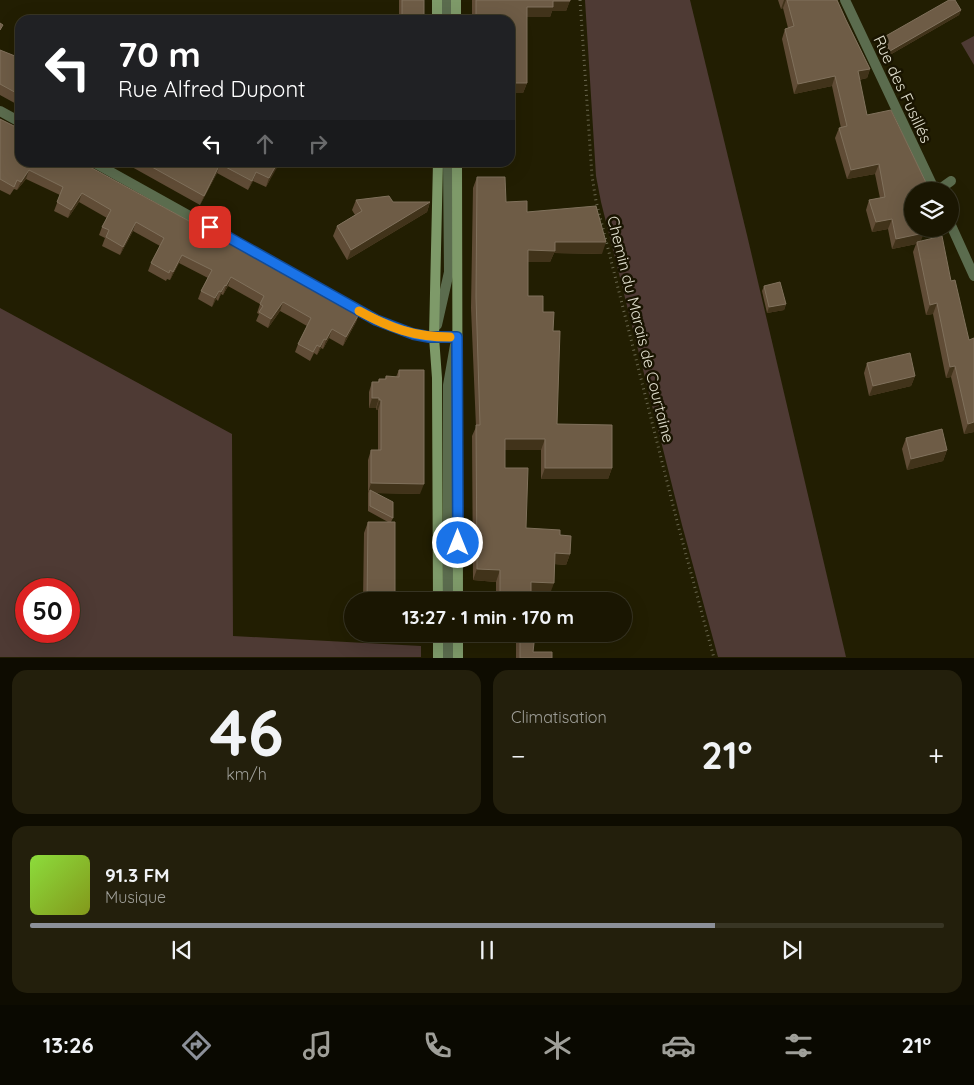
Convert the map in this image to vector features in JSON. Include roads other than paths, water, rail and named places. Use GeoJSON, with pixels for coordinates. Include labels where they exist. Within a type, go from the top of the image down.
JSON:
{"type":"FeatureCollection","features":[{"type":"Feature","properties":{"kind":"main road"},"geometry":{"type":"LineString","coordinates":[[437,0],[437,15]]}},
{"type":"Feature","properties":{"kind":"main road"},"geometry":{"type":"LineString","coordinates":[[456,0],[456,15]]}},
{"type":"Feature","properties":{"kind":"main road"},"geometry":{"type":"LineString","coordinates":[[438,167],[434,337],[438,378],[438,592]]}},
{"type":"Feature","properties":{"kind":"main road"},"geometry":{"type":"LineString","coordinates":[[457,167],[458,592]]}},
{"type":"Feature","properties":{"kind":"main road"},"geometry":{"type":"LineString","coordinates":[[438,642],[438,658]]}},
{"type":"Feature","properties":{"kind":"main road"},"geometry":{"type":"LineString","coordinates":[[458,642],[458,658]]}},
{"type":"Feature","properties":{"kind":"street"},"geometry":{"type":"LineString","coordinates":[[447,0],[447,15]]}},
{"type":"Feature","properties":{"kind":"street","name":"Rue des Fusillés"},"geometry":{"type":"LineString","coordinates":[[845,0],[932,182]]}},
{"type":"Feature","properties":{"kind":"street"},"geometry":{"type":"LineString","coordinates":[[0,110],[15,119]]}},
{"type":"Feature","properties":{"kind":"street"},"geometry":{"type":"LineString","coordinates":[[102,167],[376,320],[413,334],[434,337],[457,337],[448,385],[448,592]]}},
{"type":"Feature","properties":{"kind":"street"},"geometry":{"type":"LineString","coordinates":[[434,337],[449,272],[448,167]]}},
{"type":"Feature","properties":{"kind":"street"},"geometry":{"type":"LineString","coordinates":[[956,237],[974,276]]}},
{"type":"Feature","properties":{"kind":"street"},"geometry":{"type":"LineString","coordinates":[[448,642],[448,658]]}}]}
